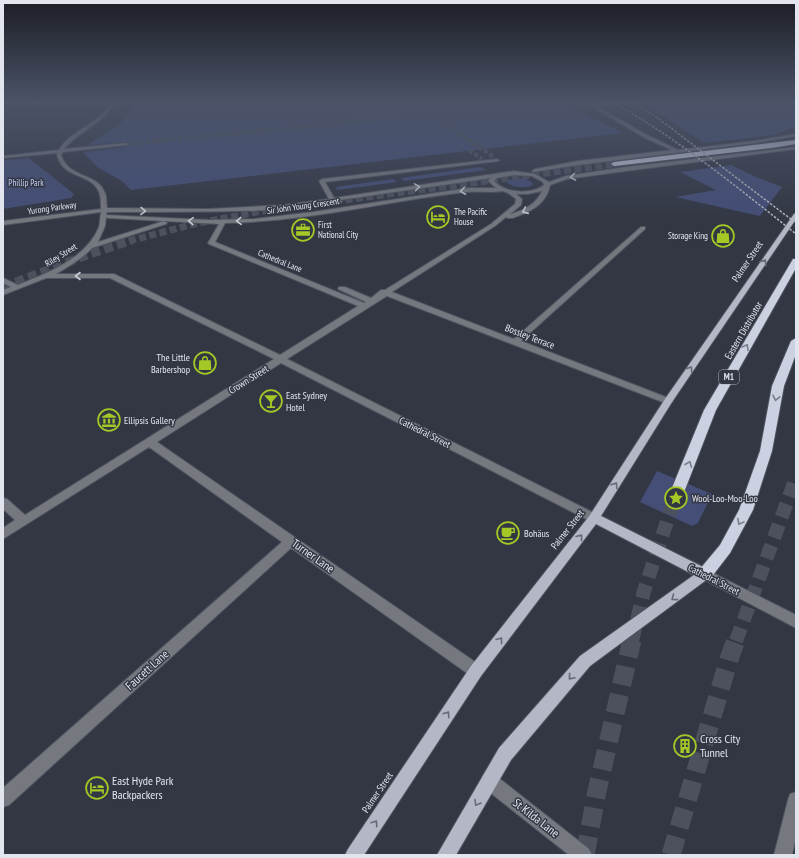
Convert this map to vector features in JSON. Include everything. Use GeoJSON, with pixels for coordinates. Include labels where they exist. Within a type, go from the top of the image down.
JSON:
{"type":"FeatureCollection","features":[{"type":"Feature","properties":{"kind":"highway"},"geometry":{"type":"LineString","coordinates":[[614,164],[796,142]]}},
{"type":"Feature","properties":{"kind":"highway","name":"Eastern Distributor"},"geometry":{"type":"LineString","coordinates":[[674,500],[710,410],[796,261]]}},
{"type":"Feature","properties":{"kind":"highway"},"geometry":{"type":"LineString","coordinates":[[705,574],[725,549],[746,510],[766,451],[778,386],[796,341]]}},
{"type":"Feature","properties":{"kind":"main road","name":"Palmer Street"},"geometry":{"type":"LineString","coordinates":[[354,855],[476,671],[594,518],[668,401],[796,215]]}},
{"type":"Feature","properties":{"kind":"main road","name":"Cathedral Street"},"geometry":{"type":"LineString","coordinates":[[594,518],[705,574]]}},
{"type":"Feature","properties":{"kind":"main road"},"geometry":{"type":"LineString","coordinates":[[446,855],[505,754],[585,661],[705,574]]}},
{"type":"Feature","properties":{"kind":"street"},"geometry":{"type":"LineString","coordinates":[[71,141],[60,152],[60,158],[63,166],[69,171],[92,181],[97,185],[103,192],[104,213]]}},
{"type":"Feature","properties":{"kind":"street"},"geometry":{"type":"LineString","coordinates":[[656,141],[677,151]]}},
{"type":"Feature","properties":{"kind":"street"},"geometry":{"type":"LineString","coordinates":[[535,171],[578,163],[768,141]]}},
{"type":"Feature","properties":{"kind":"street"},"geometry":{"type":"LineString","coordinates":[[3,157],[126,144]]}},
{"type":"Feature","properties":{"kind":"street"},"geometry":{"type":"LineString","coordinates":[[508,168],[517,173],[538,177],[547,185],[566,178],[626,169],[796,148]]}},
{"type":"Feature","properties":{"kind":"street"},"geometry":{"type":"LineString","coordinates":[[772,152],[793,155]]}},
{"type":"Feature","properties":{"kind":"street"},"geometry":{"type":"LineString","coordinates":[[429,196],[391,197],[354,202],[333,201],[322,181],[483,160],[495,159],[502,164]]}},
{"type":"Feature","properties":{"kind":"street"},"geometry":{"type":"LineString","coordinates":[[483,160],[491,165]]}},
{"type":"Feature","properties":{"kind":"street"},"geometry":{"type":"LineString","coordinates":[[535,171],[576,169]]}},
{"type":"Feature","properties":{"kind":"street"},"geometry":{"type":"LineString","coordinates":[[584,169],[626,169]]}},
{"type":"Feature","properties":{"kind":"street","name":"Sir John Young Crescent"},"geometry":{"type":"LineString","coordinates":[[104,213],[236,210],[284,207],[333,201],[499,173],[535,171]]}},
{"type":"Feature","properties":{"kind":"street"},"geometry":{"type":"LineString","coordinates":[[499,173],[492,181],[494,186],[502,190]]}},
{"type":"Feature","properties":{"kind":"street","name":"Sir John Young Crescent"},"geometry":{"type":"LineString","coordinates":[[104,213],[174,220],[223,222],[289,217],[478,189],[502,190],[510,192],[534,192],[547,185]]}},
{"type":"Feature","properties":{"kind":"street","name":"Crown Street"},"geometry":{"type":"LineString","coordinates":[[493,225],[537,205],[544,196],[547,185]]}},
{"type":"Feature","properties":{"kind":"street","name":"Crown Street"},"geometry":{"type":"LineString","coordinates":[[3,534],[384,292],[493,225],[518,206],[519,199],[510,192]]}},
{"type":"Feature","properties":{"kind":"street","name":"Yurong Parkway"},"geometry":{"type":"LineString","coordinates":[[3,223],[104,213]]}},
{"type":"Feature","properties":{"kind":"street","name":"Riley Street"},"geometry":{"type":"LineString","coordinates":[[3,293],[46,276],[73,260],[91,246],[101,230],[104,213]]}},
{"type":"Feature","properties":{"kind":"street"},"geometry":{"type":"LineString","coordinates":[[91,246],[174,220]]}},
{"type":"Feature","properties":{"kind":"street"},"geometry":{"type":"LineString","coordinates":[[223,222],[214,238],[371,301]]}},
{"type":"Feature","properties":{"kind":"street"},"geometry":{"type":"LineString","coordinates":[[515,342],[644,228]]}},
{"type":"Feature","properties":{"kind":"street","name":"Cathedral Lane"},"geometry":{"type":"LineString","coordinates":[[214,238],[211,243],[364,306]]}},
{"type":"Feature","properties":{"kind":"street","name":"Cathedral Street"},"geometry":{"type":"LineString","coordinates":[[46,276],[111,276],[280,359],[594,518]]}},
{"type":"Feature","properties":{"kind":"street"},"geometry":{"type":"LineString","coordinates":[[3,280],[17,287]]}},
{"type":"Feature","properties":{"kind":"street","name":"Bossley Terrace"},"geometry":{"type":"LineString","coordinates":[[384,292],[668,401]]}},
{"type":"Feature","properties":{"kind":"street","name":"Turner Lane"},"geometry":{"type":"LineString","coordinates":[[149,442],[476,671]]}},
{"type":"Feature","properties":{"kind":"street"},"geometry":{"type":"LineString","coordinates":[[3,502],[24,521]]}},
{"type":"Feature","properties":{"kind":"street","name":"Faucett Lane"},"geometry":{"type":"LineString","coordinates":[[3,799],[291,541]]}},
{"type":"Feature","properties":{"kind":"street","name":"Cathedral Street"},"geometry":{"type":"LineString","coordinates":[[705,574],[796,622]]}},
{"type":"Feature","properties":{"kind":"street","name":"St Kilda Lane"},"geometry":{"type":"LineString","coordinates":[[489,781],[583,855]]}},
{"type":"Feature","properties":{"kind":"street"},"geometry":{"type":"LineString","coordinates":[[783,855],[796,800]]}},
{"type":"Feature","properties":{"kind":"green space"},"geometry":{"type":"Polygon","coordinates":[[[93,141],[554,141],[131,190],[122,181],[97,167],[83,152],[126,147],[125,142],[87,145],[93,141]]]}},
{"type":"Feature","properties":{"kind":"green space"},"geometry":{"type":"Polygon","coordinates":[[[701,141],[721,141],[704,143],[701,141]]]}},
{"type":"Feature","properties":{"kind":"green space","name":"Phillip Park"},"geometry":{"type":"Polygon","coordinates":[[[29,158],[74,194],[71,198],[3,209],[3,160],[29,158]]]}},
{"type":"Feature","properties":{"kind":"green space"},"geometry":{"type":"Polygon","coordinates":[[[731,165],[782,187],[760,216],[675,197],[716,190],[680,172],[731,165]]]}},
{"type":"Feature","properties":{"kind":"green space"},"geometry":{"type":"Polygon","coordinates":[[[480,167],[486,170],[404,181],[401,178],[480,167]]]}},
{"type":"Feature","properties":{"kind":"green space"},"geometry":{"type":"Polygon","coordinates":[[[518,178],[526,179],[533,183],[529,186],[520,187],[507,183],[508,180],[518,178]]]}},
{"type":"Feature","properties":{"kind":"green space"},"geometry":{"type":"Polygon","coordinates":[[[393,179],[397,182],[338,190],[335,187],[393,179]]]}},
{"type":"Feature","properties":{"kind":"green space"},"geometry":{"type":"Polygon","coordinates":[[[657,471],[712,494],[698,523],[692,526],[640,502],[657,471]]]}},
{"type":"Feature","properties":{"kind":"tunnel"},"geometry":{"type":"LineString","coordinates":[[126,144],[156,141]]}},
{"type":"Feature","properties":{"kind":"tunnel"},"geometry":{"type":"LineString","coordinates":[[471,141],[494,157]]}},
{"type":"Feature","properties":{"kind":"tunnel"},"geometry":{"type":"LineString","coordinates":[[469,150],[482,159]]}},
{"type":"Feature","properties":{"kind":"tunnel"},"geometry":{"type":"LineString","coordinates":[[129,241],[194,224],[262,211],[614,164]]}},
{"type":"Feature","properties":{"kind":"tunnel"},"geometry":{"type":"LineString","coordinates":[[3,287],[87,255],[129,241]]}},
{"type":"Feature","properties":{"kind":"tunnel"},"geometry":{"type":"LineString","coordinates":[[736,641],[796,478]]}},
{"type":"Feature","properties":{"kind":"tunnel"},"geometry":{"type":"LineString","coordinates":[[632,641],[644,591],[674,500]]}},
{"type":"Feature","properties":{"kind":"tunnel"},"geometry":{"type":"LineString","coordinates":[[585,855],[597,791],[632,640]]}},
{"type":"Feature","properties":{"kind":"tunnel"},"geometry":{"type":"LineString","coordinates":[[671,855],[729,659],[736,640]]}},
{"type":"Feature","properties":{"kind":"railway"},"geometry":{"type":"LineString","coordinates":[[674,141],[729,181],[796,234]]}},
{"type":"Feature","properties":{"kind":"railway"},"geometry":{"type":"LineString","coordinates":[[688,141],[796,223]]}},
{"type":"Feature","properties":{"kind":"place","name":"The Pacific House"},"geometry":{"type":"Point","coordinates":[438,217]}},
{"type":"Feature","properties":{"kind":"place","name":"First National City"},"geometry":{"type":"Point","coordinates":[303,230]}},
{"type":"Feature","properties":{"kind":"place","name":"Storage King"},"geometry":{"type":"Point","coordinates":[723,236]}},
{"type":"Feature","properties":{"kind":"place","name":"The Little Barbershop"},"geometry":{"type":"Point","coordinates":[205,363]}},
{"type":"Feature","properties":{"kind":"place","name":"East Sydney Hotel"},"geometry":{"type":"Point","coordinates":[271,401]}},
{"type":"Feature","properties":{"kind":"place","name":"Ellipsis Gallery"},"geometry":{"type":"Point","coordinates":[109,420]}},
{"type":"Feature","properties":{"kind":"place","name":"Wool-Loo-Moo-Loo"},"geometry":{"type":"Point","coordinates":[676,498]}},
{"type":"Feature","properties":{"kind":"place","name":"Bohäus"},"geometry":{"type":"Point","coordinates":[508,533]}},
{"type":"Feature","properties":{"kind":"place","name":"Cross City Tunnel"},"geometry":{"type":"Point","coordinates":[685,746]}},
{"type":"Feature","properties":{"kind":"place","name":"East Hyde Park Backpackers"},"geometry":{"type":"Point","coordinates":[97,788]}}]}
